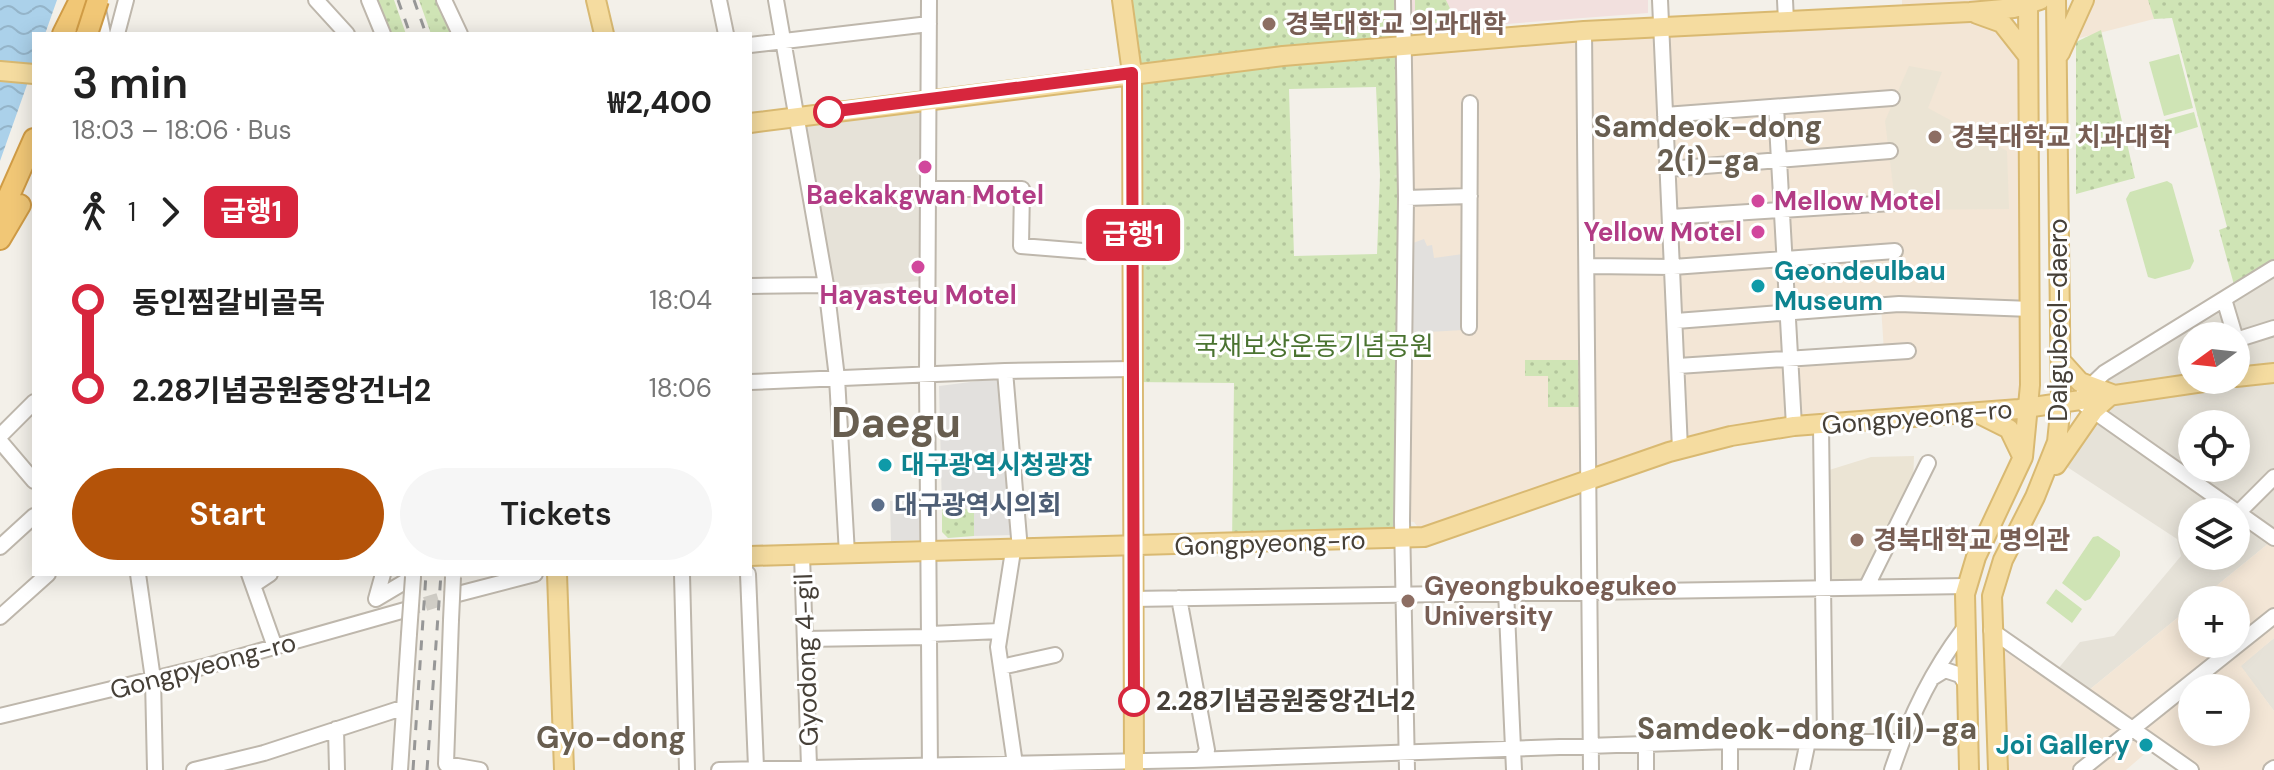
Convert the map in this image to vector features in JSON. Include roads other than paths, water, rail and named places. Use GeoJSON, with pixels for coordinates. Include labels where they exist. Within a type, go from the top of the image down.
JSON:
{"type":"FeatureCollection","features":[{"type":"Feature","properties":{"kind":"highway"},"geometry":{"type":"LineString","coordinates":[[64,32],[83,0]]}},
{"type":"Feature","properties":{"kind":"highway"},"geometry":{"type":"LineString","coordinates":[[75,32],[83,0]]}},
{"type":"Feature","properties":{"kind":"highway"},"geometry":{"type":"LineString","coordinates":[[88,32],[97,0]]}},
{"type":"Feature","properties":{"kind":"highway"},"geometry":{"type":"LineString","coordinates":[[0,216],[32,144]]}},
{"type":"Feature","properties":{"kind":"highway"},"geometry":{"type":"LineString","coordinates":[[0,239],[19,208],[32,176]]}},
{"type":"Feature","properties":{"kind":"main road"},"geometry":{"type":"LineString","coordinates":[[596,0],[604,32]]}},
{"type":"Feature","properties":{"kind":"main road"},"geometry":{"type":"LineString","coordinates":[[1122,0],[1132,73],[1134,765]]}},
{"type":"Feature","properties":{"kind":"main road","name":"Dalgubeol-daero"},"geometry":{"type":"LineString","coordinates":[[1998,770],[1992,596],[2003,560],[2035,497],[2076,396],[2062,362],[2056,0]]}},
{"type":"Feature","properties":{"kind":"main road"},"geometry":{"type":"LineString","coordinates":[[2056,63],[2084,0]]}},
{"type":"Feature","properties":{"kind":"main road"},"geometry":{"type":"LineString","coordinates":[[752,123],[1283,56],[1402,49],[1584,31],[1786,21],[1902,7],[1970,12],[2032,1]]}},
{"type":"Feature","properties":{"kind":"main road","name":"Dalgubeol-daero"},"geometry":{"type":"LineString","coordinates":[[1968,770],[1963,630],[1967,586],[1976,557],[2023,457],[2028,408],[2031,309],[2028,56],[2032,1]]}},
{"type":"Feature","properties":{"kind":"main road"},"geometry":{"type":"LineString","coordinates":[[1970,12],[2002,23],[2028,56]]}},
{"type":"Feature","properties":{"kind":"main road"},"geometry":{"type":"LineString","coordinates":[[0,71],[32,74]]}},
{"type":"Feature","properties":{"kind":"main road"},"geometry":{"type":"LineString","coordinates":[[752,135],[773,119]]}},
{"type":"Feature","properties":{"kind":"main road"},"geometry":{"type":"LineString","coordinates":[[2062,362],[2076,396]]}},
{"type":"Feature","properties":{"kind":"main road"},"geometry":{"type":"LineString","coordinates":[[2250,376],[2274,373]]}},
{"type":"Feature","properties":{"kind":"main road","name":"Gongpyeong-ro"},"geometry":{"type":"LineString","coordinates":[[752,556],[1131,548],[1424,537],[1680,449],[1794,426],[2028,408],[2076,396],[2178,385]]}},
{"type":"Feature","properties":{"kind":"main road"},"geometry":{"type":"LineString","coordinates":[[2035,497],[2094,410],[2112,394]]}},
{"type":"Feature","properties":{"kind":"main road"},"geometry":{"type":"LineString","coordinates":[[1974,413],[2009,429],[2023,457]]}},
{"type":"Feature","properties":{"kind":"main road"},"geometry":{"type":"LineString","coordinates":[[557,576],[564,770]]}},
{"type":"Feature","properties":{"kind":"street"},"geometry":{"type":"LineString","coordinates":[[97,0],[103,32]]}},
{"type":"Feature","properties":{"kind":"street"},"geometry":{"type":"LineString","coordinates":[[118,32],[126,0]]}},
{"type":"Feature","properties":{"kind":"street"},"geometry":{"type":"LineString","coordinates":[[316,0],[345,32]]}},
{"type":"Feature","properties":{"kind":"street"},"geometry":{"type":"LineString","coordinates":[[369,0],[382,32]]}},
{"type":"Feature","properties":{"kind":"street"},"geometry":{"type":"LineString","coordinates":[[444,0],[459,32]]}},
{"type":"Feature","properties":{"kind":"street"},"geometry":{"type":"LineString","coordinates":[[719,0],[726,32]]}},
{"type":"Feature","properties":{"kind":"street"},"geometry":{"type":"LineString","coordinates":[[776,0],[826,285],[837,378],[847,554]]}},
{"type":"Feature","properties":{"kind":"street"},"geometry":{"type":"LineString","coordinates":[[929,0],[927,376],[930,767]]}},
{"type":"Feature","properties":{"kind":"street"},"geometry":{"type":"LineString","coordinates":[[1403,0],[1406,198],[1403,592],[1407,770]]}},
{"type":"Feature","properties":{"kind":"street"},"geometry":{"type":"LineString","coordinates":[[1660,0],[1680,449]]}},
{"type":"Feature","properties":{"kind":"street"},"geometry":{"type":"LineString","coordinates":[[1785,0],[1786,21]]}},
{"type":"Feature","properties":{"kind":"street"},"geometry":{"type":"LineString","coordinates":[[752,45],[929,24]]}},
{"type":"Feature","properties":{"kind":"street"},"geometry":{"type":"LineString","coordinates":[[1584,31],[1589,266],[1591,770]]}},
{"type":"Feature","properties":{"kind":"street"},"geometry":{"type":"LineString","coordinates":[[1665,115],[1892,98]]}},
{"type":"Feature","properties":{"kind":"street"},"geometry":{"type":"LineString","coordinates":[[1469,327],[1470,103]]}},
{"type":"Feature","properties":{"kind":"street"},"geometry":{"type":"LineString","coordinates":[[1776,107],[1794,426]]}},
{"type":"Feature","properties":{"kind":"street"},"geometry":{"type":"LineString","coordinates":[[1668,169],[1890,151]]}},
{"type":"Feature","properties":{"kind":"street"},"geometry":{"type":"LineString","coordinates":[[929,189],[1022,189],[1021,246],[1133,255]]}},
{"type":"Feature","properties":{"kind":"street"},"geometry":{"type":"LineString","coordinates":[[1406,198],[1470,196]]}},
{"type":"Feature","properties":{"kind":"street"},"geometry":{"type":"LineString","coordinates":[[1671,217],[1892,203]]}},
{"type":"Feature","properties":{"kind":"street"},"geometry":{"type":"LineString","coordinates":[[1589,266],[1673,267],[1895,251]]}},
{"type":"Feature","properties":{"kind":"street"},"geometry":{"type":"LineString","coordinates":[[2217,498],[2076,396],[2104,373],[2274,268]]}},
{"type":"Feature","properties":{"kind":"street"},"geometry":{"type":"LineString","coordinates":[[752,286],[826,285]]}},
{"type":"Feature","properties":{"kind":"street"},"geometry":{"type":"LineString","coordinates":[[2224,299],[2231,322]]}},
{"type":"Feature","properties":{"kind":"street","name":"Dalgubeol-daero"},"geometry":{"type":"LineString","coordinates":[[1676,321],[1899,304],[2031,309]]}},
{"type":"Feature","properties":{"kind":"street"},"geometry":{"type":"LineString","coordinates":[[2250,336],[2274,328]]}},
{"type":"Feature","properties":{"kind":"street"},"geometry":{"type":"LineString","coordinates":[[1678,366],[1908,351]]}},
{"type":"Feature","properties":{"kind":"street"},"geometry":{"type":"LineString","coordinates":[[752,382],[1133,369]]}},
{"type":"Feature","properties":{"kind":"street"},"geometry":{"type":"LineString","coordinates":[[1005,371],[1016,550],[1000,631],[1001,667],[1023,766]]}},
{"type":"Feature","properties":{"kind":"street"},"geometry":{"type":"LineString","coordinates":[[32,404],[0,439],[32,479]]}},
{"type":"Feature","properties":{"kind":"street"},"geometry":{"type":"LineString","coordinates":[[1821,426],[1825,741]]}},
{"type":"Feature","properties":{"kind":"street"},"geometry":{"type":"LineString","coordinates":[[1867,586],[1928,463]]}},
{"type":"Feature","properties":{"kind":"street"},"geometry":{"type":"LineString","coordinates":[[2250,501],[2274,477]]}},
{"type":"Feature","properties":{"kind":"street"},"geometry":{"type":"LineString","coordinates":[[0,547],[32,518]]}},
{"type":"Feature","properties":{"kind":"street"},"geometry":{"type":"LineString","coordinates":[[2250,521],[2274,538]]}},
{"type":"Feature","properties":{"kind":"street","name":"Gyodong 4-gil"},"geometry":{"type":"LineString","coordinates":[[802,555],[809,766]]}},
{"type":"Feature","properties":{"kind":"street"},"geometry":{"type":"LineString","coordinates":[[0,617],[46,576]]}},
{"type":"Feature","properties":{"kind":"street"},"geometry":{"type":"LineString","coordinates":[[138,576],[153,679],[155,770]]}},
{"type":"Feature","properties":{"kind":"street"},"geometry":{"type":"LineString","coordinates":[[382,576],[376,599],[413,577],[400,770]]}},
{"type":"Feature","properties":{"kind":"street"},"geometry":{"type":"LineString","coordinates":[[453,576],[446,767],[480,770]]}},
{"type":"Feature","properties":{"kind":"street"},"geometry":{"type":"LineString","coordinates":[[458,594],[527,576]]}},
{"type":"Feature","properties":{"kind":"street"},"geometry":{"type":"LineString","coordinates":[[682,576],[687,770]]}},
{"type":"Feature","properties":{"kind":"street","name":"Gyodong 4-gil"},"geometry":{"type":"LineString","coordinates":[[748,576],[756,767]]}},
{"type":"Feature","properties":{"kind":"street"},"geometry":{"type":"LineString","coordinates":[[252,579],[275,647]]}},
{"type":"Feature","properties":{"kind":"street"},"geometry":{"type":"LineString","coordinates":[[1132,599],[1403,592],[1967,586]]}},
{"type":"Feature","properties":{"kind":"street"},"geometry":{"type":"LineString","coordinates":[[1506,591],[1514,770]]}},
{"type":"Feature","properties":{"kind":"street"},"geometry":{"type":"LineString","coordinates":[[1179,598],[1207,750],[1202,759]]}},
{"type":"Feature","properties":{"kind":"street","name":"Gongpyeong-ro"},"geometry":{"type":"LineString","coordinates":[[0,716],[153,679],[405,610]]}},
{"type":"Feature","properties":{"kind":"street"},"geometry":{"type":"LineString","coordinates":[[2081,770],[2274,616]]}},
{"type":"Feature","properties":{"kind":"street"},"geometry":{"type":"LineString","coordinates":[[1892,770],[1901,742],[1932,678],[1963,630]]}},
{"type":"Feature","properties":{"kind":"street"},"geometry":{"type":"LineString","coordinates":[[1991,630],[2191,770]]}},
{"type":"Feature","properties":{"kind":"street"},"geometry":{"type":"LineString","coordinates":[[805,639],[1000,631]]}},
{"type":"Feature","properties":{"kind":"street"},"geometry":{"type":"LineString","coordinates":[[1001,667],[1055,655]]}},
{"type":"Feature","properties":{"kind":"street"},"geometry":{"type":"LineString","coordinates":[[1932,678],[1945,670],[1960,675],[1966,684]]}},
{"type":"Feature","properties":{"kind":"street"},"geometry":{"type":"LineString","coordinates":[[194,770],[264,753],[402,708]]}},
{"type":"Feature","properties":{"kind":"street"},"geometry":{"type":"LineString","coordinates":[[336,729],[337,770]]}},
{"type":"Feature","properties":{"kind":"street"},"geometry":{"type":"LineString","coordinates":[[1730,741],[1730,770]]}},
{"type":"Feature","properties":{"kind":"street","name":"Gyodong 4-gil"},"geometry":{"type":"LineString","coordinates":[[719,770],[809,766],[1134,765],[1202,759],[1730,741],[1901,742]]}},
{"type":"Feature","properties":{"kind":"street"},"geometry":{"type":"LineString","coordinates":[[1802,770],[1808,741]]}},
{"type":"Feature","properties":{"kind":"street"},"geometry":{"type":"LineString","coordinates":[[1646,745],[1646,770]]}},
{"type":"Feature","properties":{"kind":"street"},"geometry":{"type":"LineString","coordinates":[[264,753],[265,770]]}},
{"type":"Feature","properties":{"kind":"water"},"geometry":{"type":"Polygon","coordinates":[[[0,0],[57,0],[46,32],[32,32],[32,71],[0,161],[0,0]]]}},
{"type":"Feature","properties":{"kind":"tunnel"},"geometry":{"type":"LineString","coordinates":[[405,610],[458,594]]}},
{"type":"Feature","properties":{"kind":"railway"},"geometry":{"type":"LineString","coordinates":[[398,0],[409,32]]}},
{"type":"Feature","properties":{"kind":"railway"},"geometry":{"type":"LineString","coordinates":[[414,0],[425,32]]}},
{"type":"Feature","properties":{"kind":"railway"},"geometry":{"type":"LineString","coordinates":[[413,770],[426,576]]}},
{"type":"Feature","properties":{"kind":"railway"},"geometry":{"type":"LineString","coordinates":[[427,770],[441,576]]}},
{"type":"Feature","properties":{"kind":"place","name":"경북대학교 의과대학"},"geometry":{"type":"Point","coordinates":[1269,24]}},
{"type":"Feature","properties":{"kind":"place","name":"경북대학교 치과대학"},"geometry":{"type":"Point","coordinates":[1935,137]}},
{"type":"Feature","properties":{"kind":"place","name":"Baekakgwan Motel"},"geometry":{"type":"Point","coordinates":[925,167]}},
{"type":"Feature","properties":{"kind":"place","name":"Mellow Motel"},"geometry":{"type":"Point","coordinates":[1758,201]}},
{"type":"Feature","properties":{"kind":"place","name":"Yellow Motel"},"geometry":{"type":"Point","coordinates":[1758,232]}},
{"type":"Feature","properties":{"kind":"place","name":"Hayasteu Motel"},"geometry":{"type":"Point","coordinates":[918,267]}},
{"type":"Feature","properties":{"kind":"place","name":"Geondeulbau Museum"},"geometry":{"type":"Point","coordinates":[1758,286]}},
{"type":"Feature","properties":{"kind":"place","name":"대구광역시청광장"},"geometry":{"type":"Point","coordinates":[885,465]}},
{"type":"Feature","properties":{"kind":"place","name":"대구광역시의회"},"geometry":{"type":"Point","coordinates":[878,505]}},
{"type":"Feature","properties":{"kind":"place","name":"경북대학교 명의관"},"geometry":{"type":"Point","coordinates":[1857,540]}},
{"type":"Feature","properties":{"kind":"place","name":"Gyeongbukoegukeo University"},"geometry":{"type":"Point","coordinates":[1408,601]}},
{"type":"Feature","properties":{"kind":"place","name":"2.28기념공원중앙건너2"},"geometry":{"type":"Point","coordinates":[1134,701]}},
{"type":"Feature","properties":{"kind":"place","name":"Joi Gallery"},"geometry":{"type":"Point","coordinates":[2146,745]}},
{"type":"Feature","properties":{"kind":"district","name":"Samdeok-dong 2(i)-ga"},"geometry":{"type":"Point","coordinates":[1708,144]}},
{"type":"Feature","properties":{"kind":"district","name":"Daegu"},"geometry":{"type":"Point","coordinates":[896,422]}},
{"type":"Feature","properties":{"kind":"district","name":"Samdeok-dong 1(il)-ga"},"geometry":{"type":"Point","coordinates":[1807,729]}},
{"type":"Feature","properties":{"kind":"district","name":"Gyo-dong"},"geometry":{"type":"Point","coordinates":[611,738]}},
{"type":"Feature","properties":{"kind":"park label","name":"국채보상운동기념공원"},"geometry":{"type":"Point","coordinates":[1314,346]}}]}
